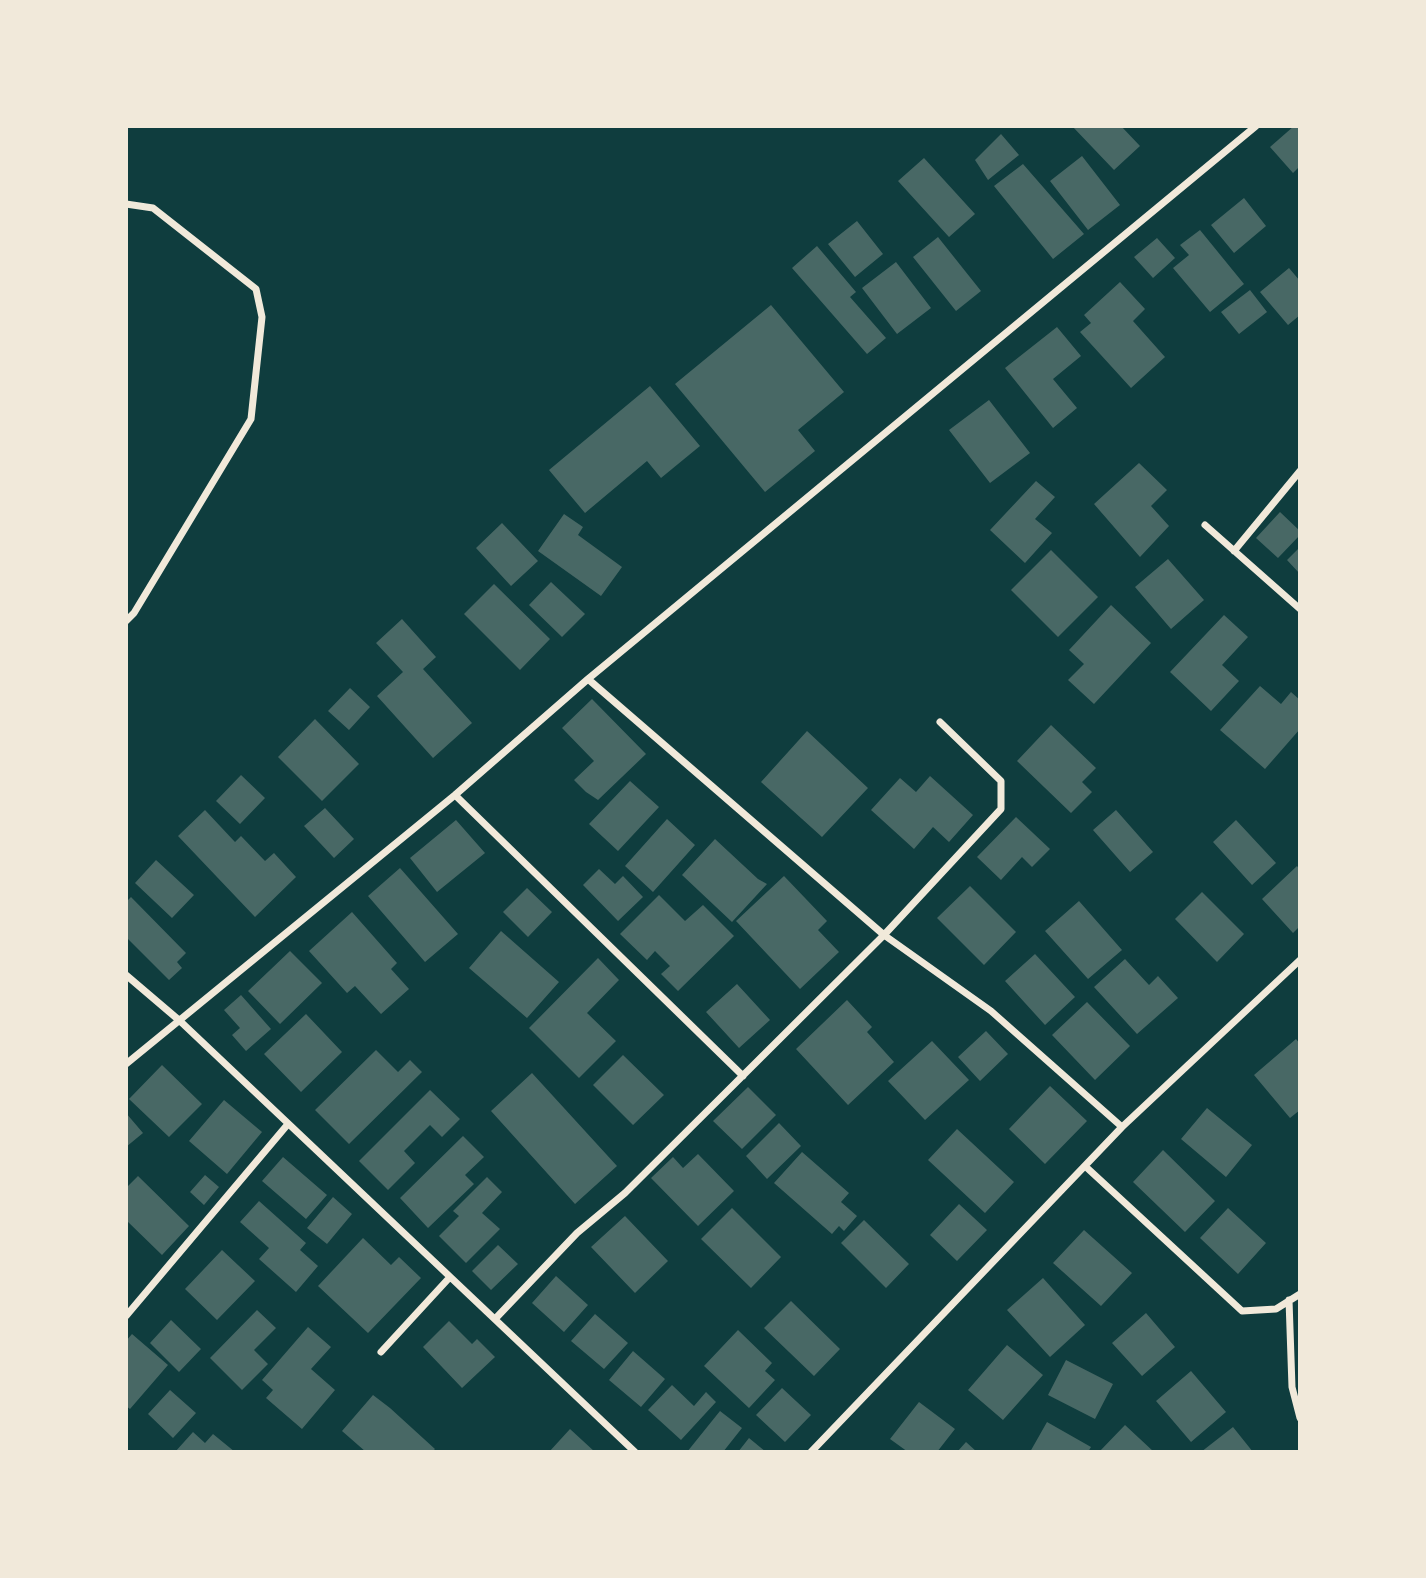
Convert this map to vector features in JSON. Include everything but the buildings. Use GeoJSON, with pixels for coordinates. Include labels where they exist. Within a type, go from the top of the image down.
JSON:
{"type":"FeatureCollection","features":[{"type":"Feature","properties":{"kind":"street"},"geometry":{"type":"LineString","coordinates":[[126,1064],[455,795],[589,679],[1256,126]]}},
{"type":"Feature","properties":{"kind":"street"},"geometry":{"type":"LineString","coordinates":[[126,204],[153,208],[256,289],[262,317],[251,419],[134,613],[126,621]]}},
{"type":"Feature","properties":{"kind":"street"},"geometry":{"type":"LineString","coordinates":[[1234,551],[1300,471]]}},
{"type":"Feature","properties":{"kind":"street"},"geometry":{"type":"LineString","coordinates":[[1205,525],[1300,609]]}},
{"type":"Feature","properties":{"kind":"street"},"geometry":{"type":"LineString","coordinates":[[589,679],[884,935],[991,1011],[1122,1127]]}},
{"type":"Feature","properties":{"kind":"street"},"geometry":{"type":"LineString","coordinates":[[495,1319],[577,1233],[625,1193],[884,935],[1001,809],[1001,781],[940,722]]}},
{"type":"Feature","properties":{"kind":"street"},"geometry":{"type":"LineString","coordinates":[[455,795],[744,1076]]}},
{"type":"Feature","properties":{"kind":"street"},"geometry":{"type":"LineString","coordinates":[[811,1452],[1122,1127],[1300,960]]}},
{"type":"Feature","properties":{"kind":"street"},"geometry":{"type":"LineString","coordinates":[[126,975],[180,1021],[635,1452]]}},
{"type":"Feature","properties":{"kind":"street"},"geometry":{"type":"LineString","coordinates":[[126,1316],[288,1124]]}},
{"type":"Feature","properties":{"kind":"street"},"geometry":{"type":"LineString","coordinates":[[1085,1166],[1242,1311],[1276,1309],[1300,1294]]}},
{"type":"Feature","properties":{"kind":"street"},"geometry":{"type":"LineString","coordinates":[[381,1352],[450,1277]]}},
{"type":"Feature","properties":{"kind":"street"},"geometry":{"type":"LineString","coordinates":[[1289,1300],[1292,1387],[1300,1418]]}}]}
